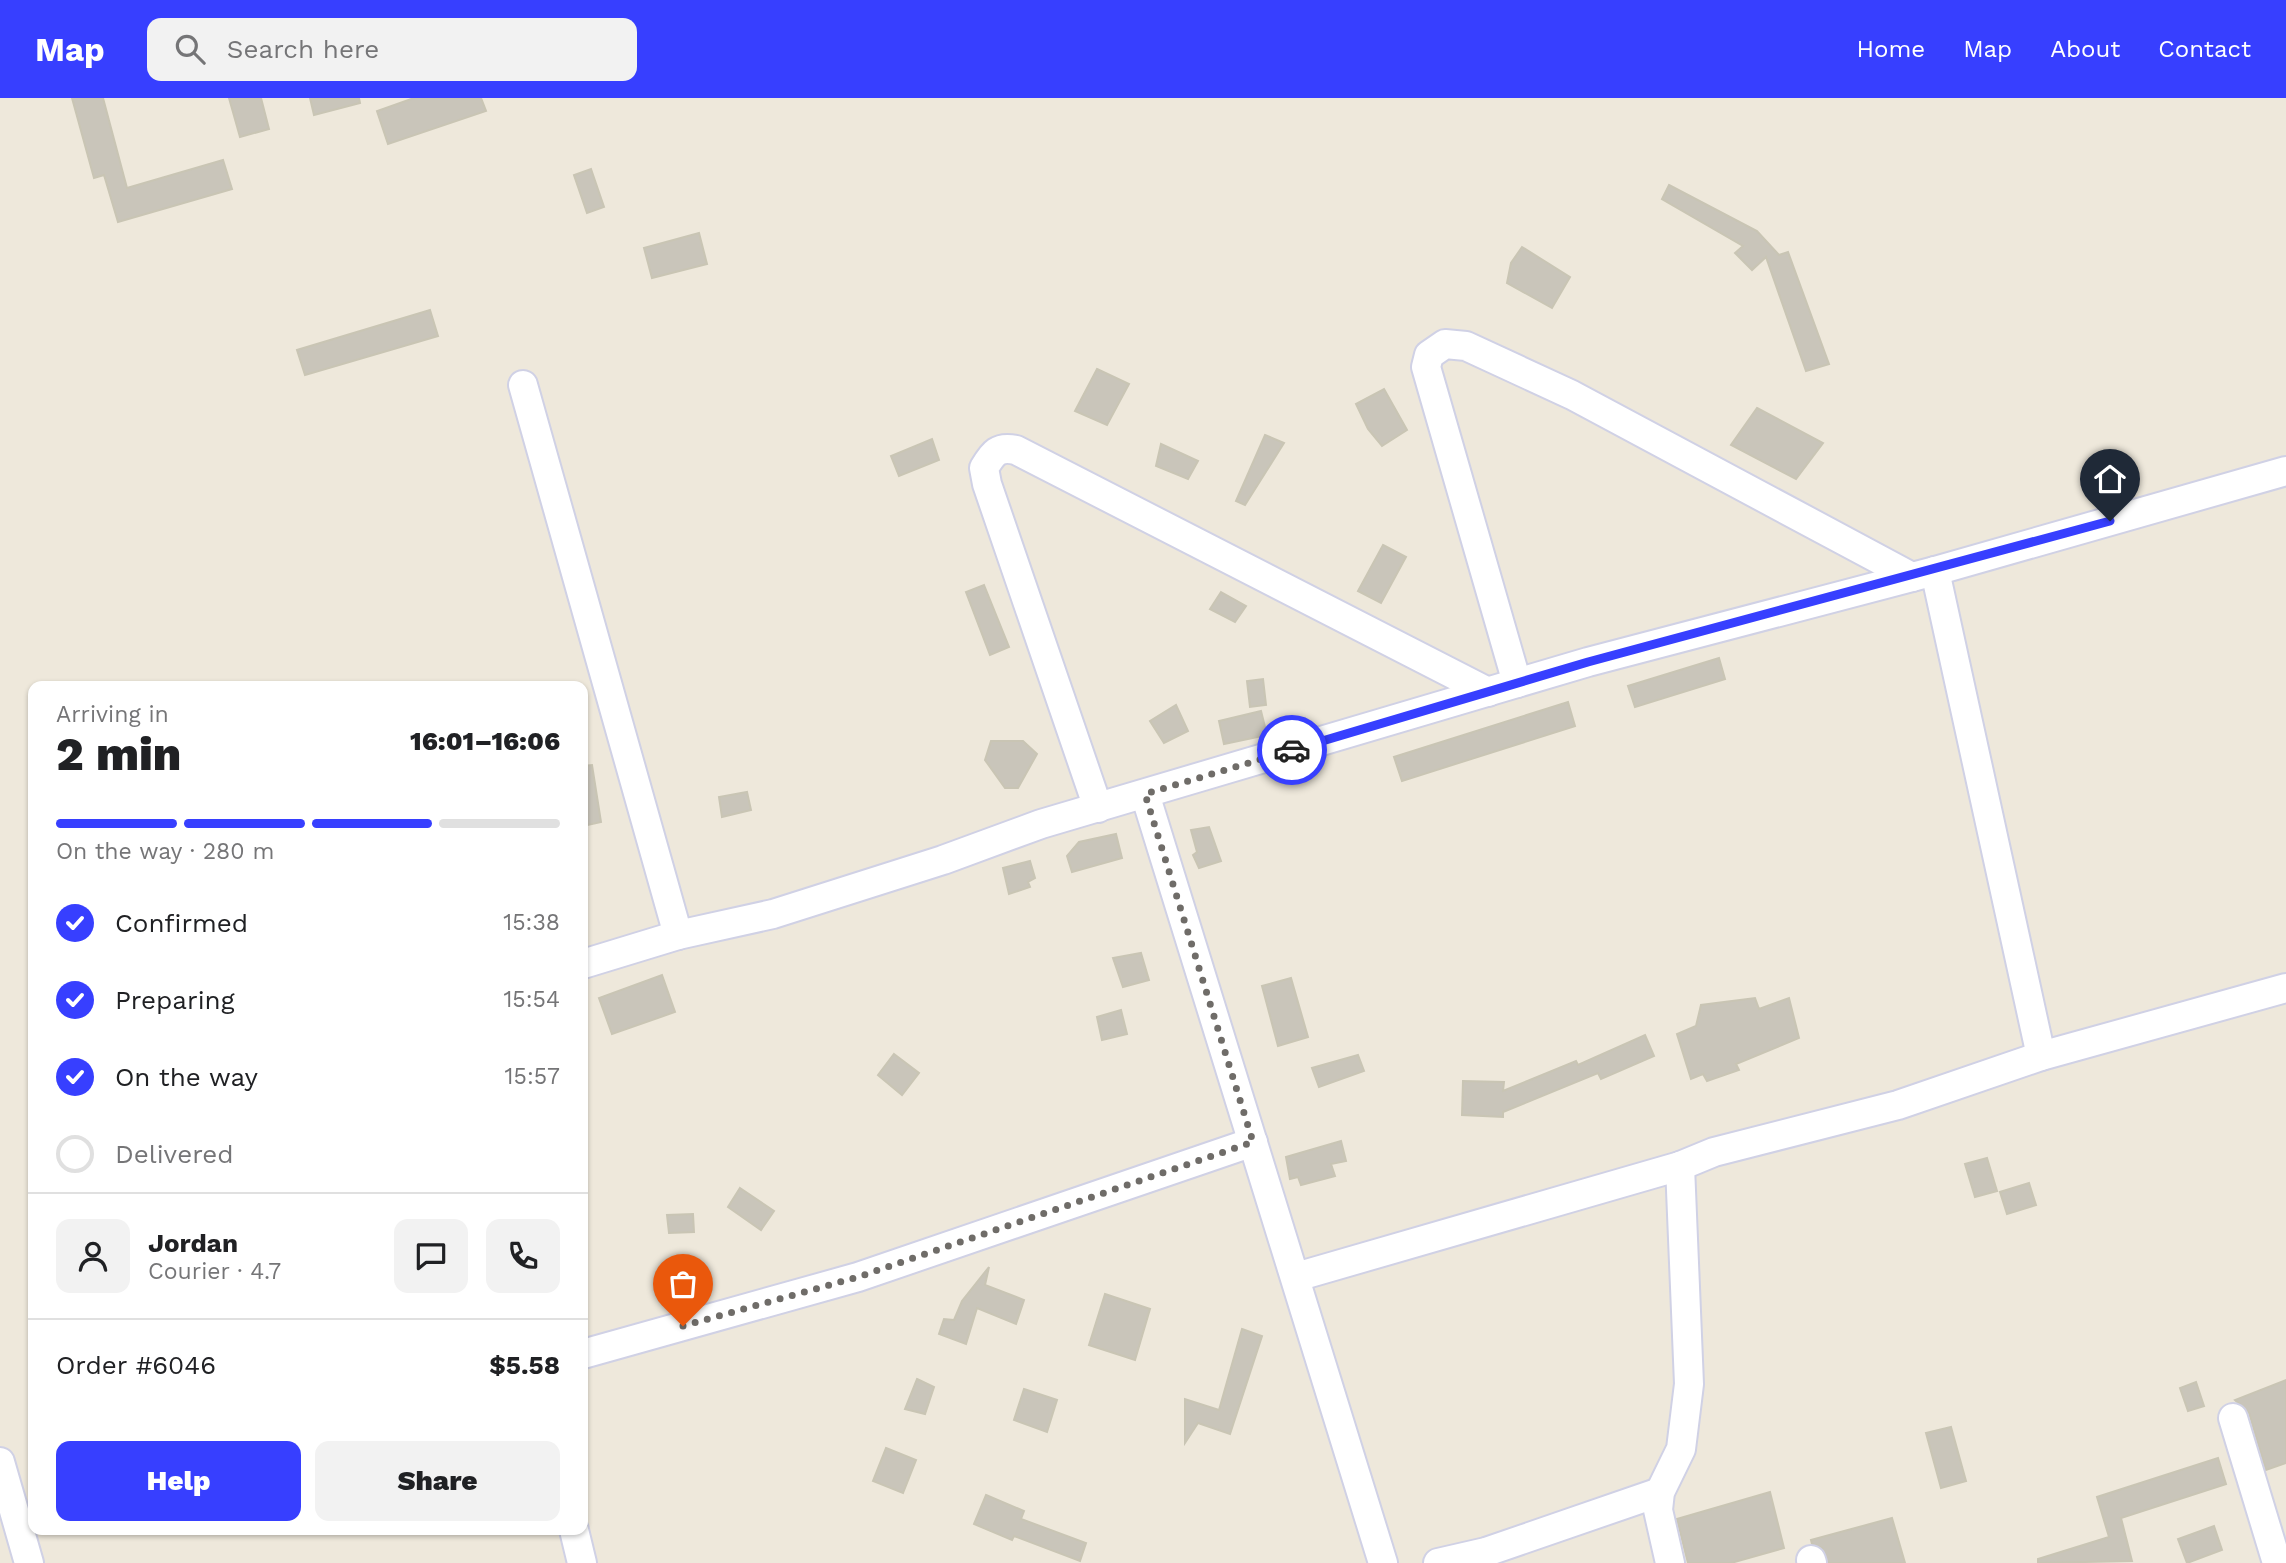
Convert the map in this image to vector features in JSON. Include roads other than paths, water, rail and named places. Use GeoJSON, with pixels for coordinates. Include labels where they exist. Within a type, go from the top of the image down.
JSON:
{"type":"FeatureCollection","features":[{"type":"Feature","properties":{"kind":"street"},"geometry":{"type":"LineString","coordinates":[[1517,683],[1426,367],[1429,355],[1445,344],[1466,346],[1572,394],[1923,574],[2040,1056]]}},
{"type":"Feature","properties":{"kind":"street"},"geometry":{"type":"LineString","coordinates":[[523,384],[678,935]]}},
{"type":"Feature","properties":{"kind":"street"},"geometry":{"type":"LineString","coordinates":[[1098,808],[987,484],[984,468],[995,451],[1003,447],[1016,450],[1488,692]]}},
{"type":"Feature","properties":{"kind":"street"},"geometry":{"type":"LineString","coordinates":[[588,962],[678,935],[773,914],[1098,808],[1517,683],[1923,574],[2286,471]]}},
{"type":"Feature","properties":{"kind":"street"},"geometry":{"type":"LineString","coordinates":[[1145,794],[1382,1563]]}},
{"type":"Feature","properties":{"kind":"street"},"geometry":{"type":"LineString","coordinates":[[1296,1277],[1680,1166],[1714,1152],[1898,1105],[2040,1056],[2286,988]]}},
{"type":"Feature","properties":{"kind":"street"},"geometry":{"type":"LineString","coordinates":[[588,1353],[858,1277],[1253,1142]]}},
{"type":"Feature","properties":{"kind":"street"},"geometry":{"type":"LineString","coordinates":[[1670,1563],[1658,1510],[1660,1493],[1681,1449],[1689,1384],[1680,1166]]}},
{"type":"Feature","properties":{"kind":"street"},"geometry":{"type":"LineString","coordinates":[[2232,1418],[2277,1563]]}},
{"type":"Feature","properties":{"kind":"street"},"geometry":{"type":"LineString","coordinates":[[0,1462],[26,1523],[29,1563]]}},
{"type":"Feature","properties":{"kind":"street"},"geometry":{"type":"LineString","coordinates":[[1438,1563],[1486,1552],[1660,1493]]}},
{"type":"Feature","properties":{"kind":"street"},"geometry":{"type":"LineString","coordinates":[[575,1535],[582,1563]]}}]}
